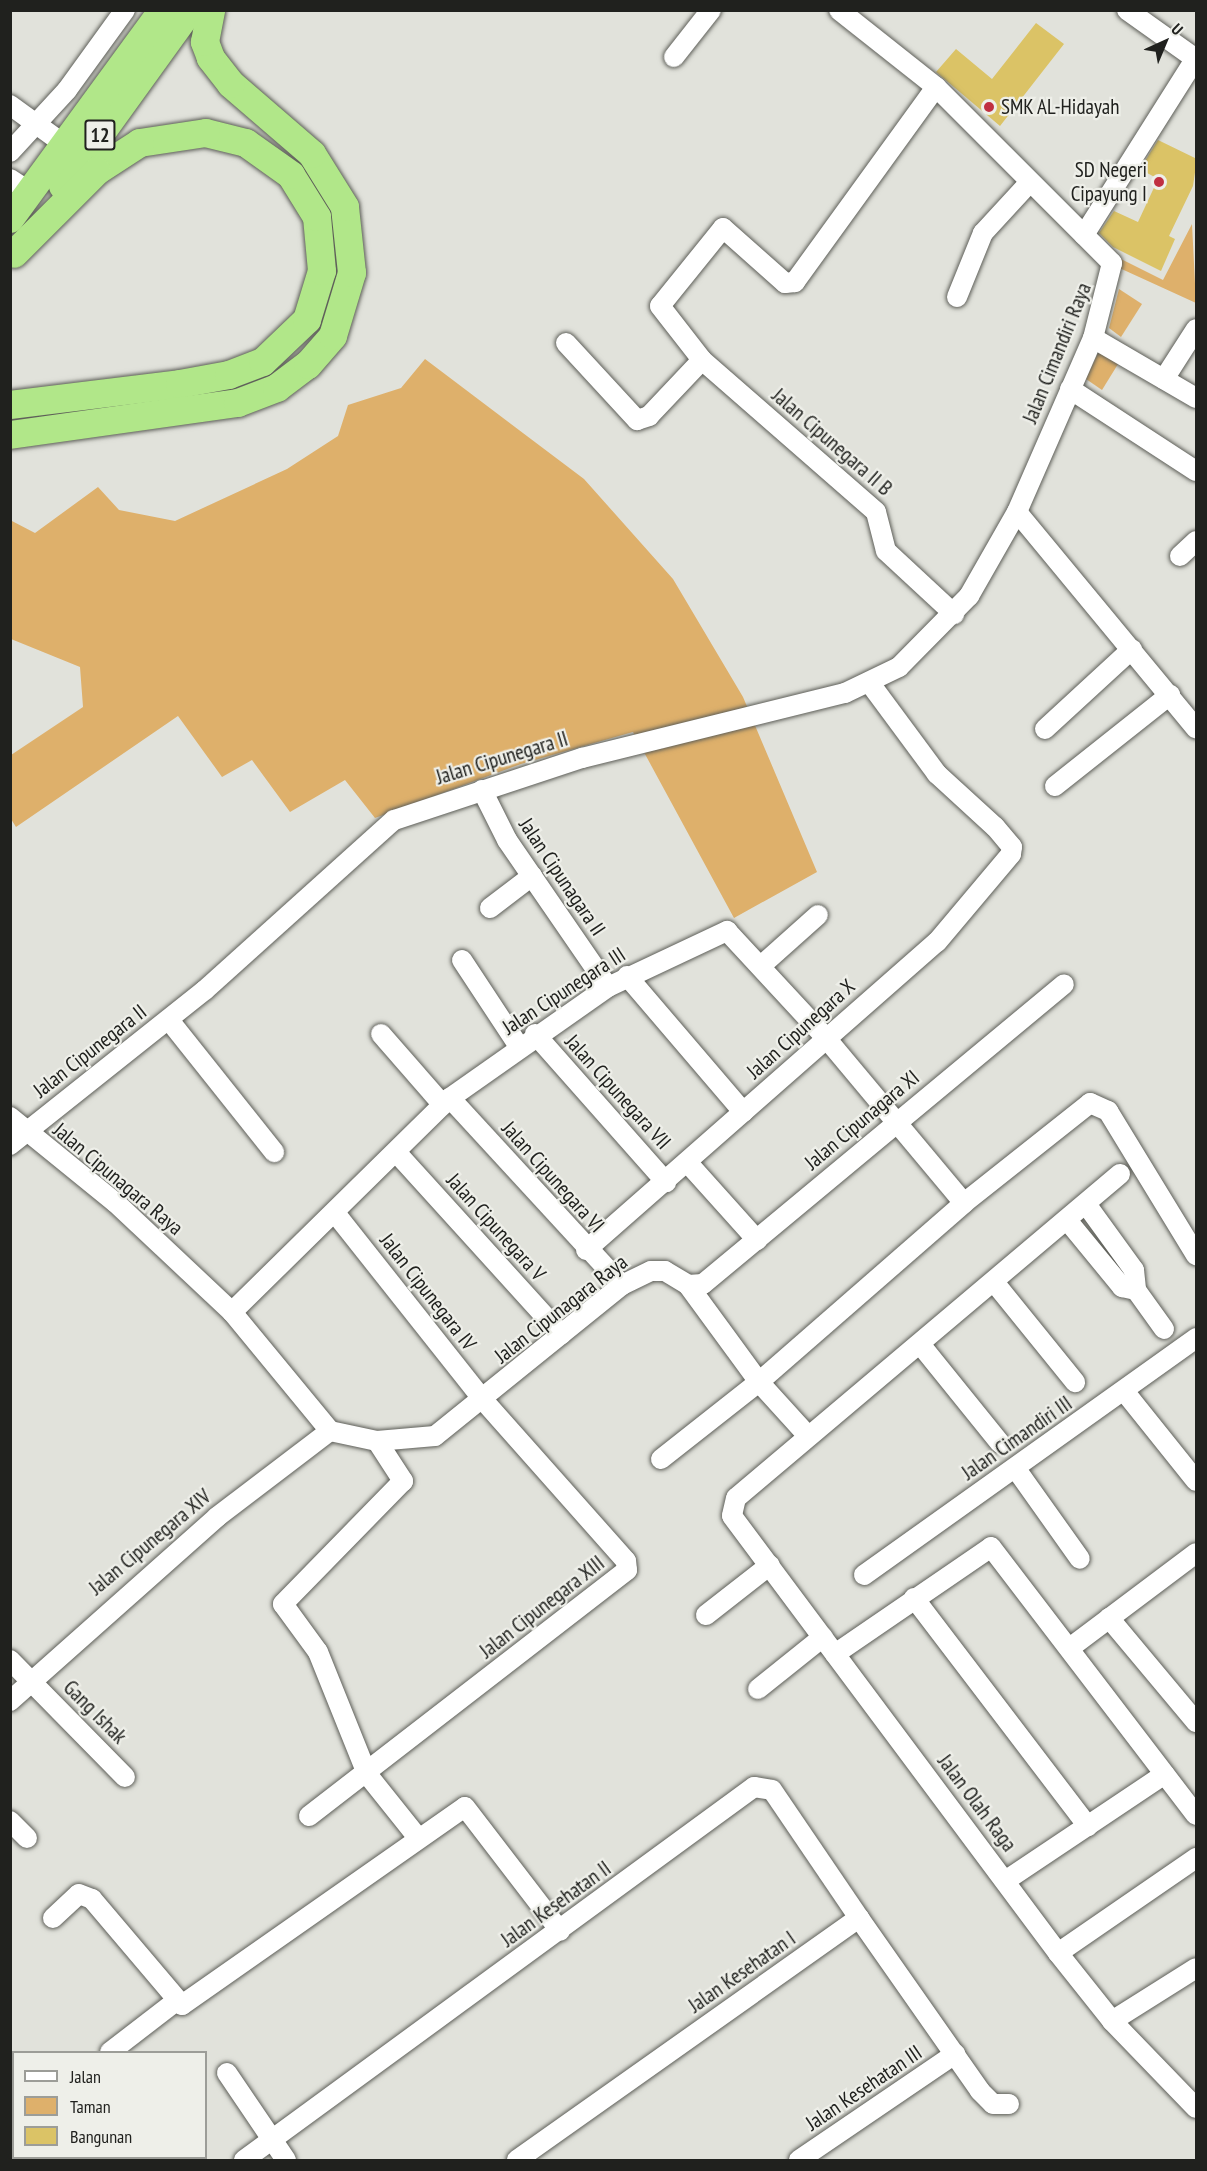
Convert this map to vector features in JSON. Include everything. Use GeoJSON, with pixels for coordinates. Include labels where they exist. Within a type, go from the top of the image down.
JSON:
{"type":"FeatureCollection","features":[{"type":"Feature","properties":{"kind":"highway","name":"12"},"geometry":{"type":"LineString","coordinates":[[10,219],[20,186],[65,145],[163,10]]}},
{"type":"Feature","properties":{"kind":"highway","name":"12"},"geometry":{"type":"LineString","coordinates":[[12,256],[190,10]]}},
{"type":"Feature","properties":{"kind":"highway"},"geometry":{"type":"LineString","coordinates":[[10,435],[238,404],[277,388],[308,365],[333,336],[352,273],[345,207],[312,154],[231,84],[211,58],[205,42],[211,10]]}},
{"type":"Feature","properties":{"kind":"highway"},"geometry":{"type":"LineString","coordinates":[[10,405],[229,375],[263,362],[308,320],[318,294],[322,241],[305,193],[271,156],[246,143],[206,134],[163,138],[140,143],[97,171],[12,256]]}},
{"type":"Feature","properties":{"kind":"street"},"geometry":{"type":"LineString","coordinates":[[10,152],[35,125],[125,10]]}},
{"type":"Feature","properties":{"kind":"street"},"geometry":{"type":"LineString","coordinates":[[674,57],[711,10]]}},
{"type":"Feature","properties":{"kind":"street","name":"Jalan Cimandiri Raya"},"geometry":{"type":"LineString","coordinates":[[839,10],[936,87],[1029,183],[1084,235],[1108,254],[1114,273],[1093,338],[1017,512]]}},
{"type":"Feature","properties":{"kind":"street"},"geometry":{"type":"LineString","coordinates":[[1084,235],[1196,58],[1127,10]]}},
{"type":"Feature","properties":{"kind":"street","name":"Jalan Cipunegara II B"},"geometry":{"type":"LineString","coordinates":[[936,87],[795,282],[785,283],[723,228],[661,300],[662,312],[702,360],[876,512],[886,551],[954,614]]}},
{"type":"Feature","properties":{"kind":"street"},"geometry":{"type":"LineString","coordinates":[[10,105],[65,145]]}},
{"type":"Feature","properties":{"kind":"street"},"geometry":{"type":"LineString","coordinates":[[957,297],[983,232],[1029,183]]}},
{"type":"Feature","properties":{"kind":"street"},"geometry":{"type":"LineString","coordinates":[[1164,379],[1197,330]]}},
{"type":"Feature","properties":{"kind":"street"},"geometry":{"type":"LineString","coordinates":[[1093,338],[1197,398]]}},
{"type":"Feature","properties":{"kind":"street"},"geometry":{"type":"LineString","coordinates":[[566,343],[637,420],[649,416],[702,360]]}},
{"type":"Feature","properties":{"kind":"street"},"geometry":{"type":"LineString","coordinates":[[1070,389],[1197,471]]}},
{"type":"Feature","properties":{"kind":"street"},"geometry":{"type":"LineString","coordinates":[[1017,512],[1197,728]]}},
{"type":"Feature","properties":{"kind":"street","name":"Jalan Cipunegara II"},"geometry":{"type":"LineString","coordinates":[[10,1145],[169,1020],[378,832],[439,801],[482,790],[582,758],[834,696],[869,682],[914,657],[954,614],[1017,512]]}},
{"type":"Feature","properties":{"kind":"street"},"geometry":{"type":"LineString","coordinates":[[1180,556],[1197,541]]}},
{"type":"Feature","properties":{"kind":"street"},"geometry":{"type":"LineString","coordinates":[[1045,729],[1132,649]]}},
{"type":"Feature","properties":{"kind":"street","name":"Jalan Cipunegara X"},"geometry":{"type":"LineString","coordinates":[[586,1250],[937,942],[1011,854],[1012,847],[995,827],[937,774],[869,682]]}},
{"type":"Feature","properties":{"kind":"street"},"geometry":{"type":"LineString","coordinates":[[1055,786],[1170,695]]}},
{"type":"Feature","properties":{"kind":"street","name":"Jalan Cipunagara II"},"geometry":{"type":"LineString","coordinates":[[482,790],[531,876],[608,987]]}},
{"type":"Feature","properties":{"kind":"street"},"geometry":{"type":"LineString","coordinates":[[490,908],[531,876]]}},
{"type":"Feature","properties":{"kind":"street"},"geometry":{"type":"LineString","coordinates":[[762,965],[818,915]]}},
{"type":"Feature","properties":{"kind":"street","name":"Jalan Cipunegara III"},"geometry":{"type":"LineString","coordinates":[[232,1312],[447,1102],[520,1048],[535,1034],[627,976],[726,931],[762,965],[826,1038],[964,1203]]}},
{"type":"Feature","properties":{"kind":"street"},"geometry":{"type":"LineString","coordinates":[[462,960],[520,1048]]}},
{"type":"Feature","properties":{"kind":"street"},"geometry":{"type":"LineString","coordinates":[[627,976],[743,1112]]}},
{"type":"Feature","properties":{"kind":"street","name":"Jalan Cipunagara XI"},"geometry":{"type":"LineString","coordinates":[[688,1285],[703,1284],[1064,984]]}},
{"type":"Feature","properties":{"kind":"street"},"geometry":{"type":"LineString","coordinates":[[169,1020],[274,1152]]}},
{"type":"Feature","properties":{"kind":"street","name":"Jalan Cipunegara VI"},"geometry":{"type":"LineString","coordinates":[[381,1034],[622,1285]]}},
{"type":"Feature","properties":{"kind":"street","name":"Jalan Cipunegara VII"},"geometry":{"type":"LineString","coordinates":[[535,1034],[666,1182]]}},
{"type":"Feature","properties":{"kind":"street"},"geometry":{"type":"LineString","coordinates":[[661,1459],[759,1382],[964,1203],[1090,1103],[1108,1111],[1197,1255]]}},
{"type":"Feature","properties":{"kind":"street","name":"Jalan Cipunagara Raya"},"geometry":{"type":"LineString","coordinates":[[10,1117],[116,1203],[232,1312],[330,1431],[377,1441],[435,1436],[484,1401],[622,1285],[651,1270],[665,1271],[688,1285],[759,1382],[808,1436]]}},
{"type":"Feature","properties":{"kind":"street","name":"Jalan Cipunegara V"},"geometry":{"type":"LineString","coordinates":[[396,1152],[561,1334]]}},
{"type":"Feature","properties":{"kind":"street"},"geometry":{"type":"LineString","coordinates":[[687,1162],[757,1240]]}},
{"type":"Feature","properties":{"kind":"street"},"geometry":{"type":"LineString","coordinates":[[808,1436],[1120,1174]]}},
{"type":"Feature","properties":{"kind":"street"},"geometry":{"type":"LineString","coordinates":[[1086,1204],[1134,1270],[1136,1290],[1164,1329]]}},
{"type":"Feature","properties":{"kind":"street","name":"Jalan Cipunegara IV"},"geometry":{"type":"LineString","coordinates":[[335,1213],[484,1401]]}},
{"type":"Feature","properties":{"kind":"street"},"geometry":{"type":"LineString","coordinates":[[1067,1220],[1122,1287],[1136,1290]]}},
{"type":"Feature","properties":{"kind":"street"},"geometry":{"type":"LineString","coordinates":[[994,1282],[1075,1382]]}},
{"type":"Feature","properties":{"kind":"street"},"geometry":{"type":"LineString","coordinates":[[920,1344],[1000,1443]]}},
{"type":"Feature","properties":{"kind":"street","name":"Jalan Cimandiri III"},"geometry":{"type":"LineString","coordinates":[[864,1575],[1194,1344]]}},
{"type":"Feature","properties":{"kind":"street"},"geometry":{"type":"LineString","coordinates":[[1125,1391],[1197,1481]]}},
{"type":"Feature","properties":{"kind":"street","name":"Jalan Cipunegara XIII"},"geometry":{"type":"LineString","coordinates":[[309,1816],[367,1774],[627,1570],[626,1561],[484,1401]]}},
{"type":"Feature","properties":{"kind":"street","name":"Jalan Cipunegara XIV"},"geometry":{"type":"LineString","coordinates":[[10,1701],[217,1517],[330,1431]]}},
{"type":"Feature","properties":{"kind":"street","name":"Jalan Olah Raga"},"geometry":{"type":"LineString","coordinates":[[808,1436],[736,1498],[732,1516],[1058,1953],[1112,2021],[1197,2108]]}},
{"type":"Feature","properties":{"kind":"street"},"geometry":{"type":"LineString","coordinates":[[377,1441],[403,1481],[283,1604],[318,1652],[367,1774],[418,1838]]}},
{"type":"Feature","properties":{"kind":"street"},"geometry":{"type":"LineString","coordinates":[[1016,1469],[1080,1559]]}},
{"type":"Feature","properties":{"kind":"street"},"geometry":{"type":"LineString","coordinates":[[835,1654],[991,1546],[1071,1647],[1197,1815]]}},
{"type":"Feature","properties":{"kind":"street"},"geometry":{"type":"LineString","coordinates":[[1071,1647],[1197,1553]]}},
{"type":"Feature","properties":{"kind":"street"},"geometry":{"type":"LineString","coordinates":[[706,1615],[770,1564]]}},
{"type":"Feature","properties":{"kind":"street"},"geometry":{"type":"LineString","coordinates":[[914,1598],[1088,1826]]}},
{"type":"Feature","properties":{"kind":"street"},"geometry":{"type":"LineString","coordinates":[[1109,1618],[1197,1722]]}},
{"type":"Feature","properties":{"kind":"street"},"geometry":{"type":"LineString","coordinates":[[758,1689],[823,1637]]}},
{"type":"Feature","properties":{"kind":"street","name":"Gang Ishak"},"geometry":{"type":"LineString","coordinates":[[10,1660],[125,1777]]}},
{"type":"Feature","properties":{"kind":"street"},"geometry":{"type":"LineString","coordinates":[[1005,1881],[1165,1774]]}},
{"type":"Feature","properties":{"kind":"street","name":"Jalan Kesehatan II"},"geometry":{"type":"LineString","coordinates":[[244,2160],[272,2142],[763,1784],[859,1918]]}},
{"type":"Feature","properties":{"kind":"street"},"geometry":{"type":"LineString","coordinates":[[53,1918],[79,1894],[92,1899],[175,2002],[182,2005],[465,1807],[560,1931]]}},
{"type":"Feature","properties":{"kind":"street"},"geometry":{"type":"LineString","coordinates":[[10,1821],[27,1838]]}},
{"type":"Feature","properties":{"kind":"street"},"geometry":{"type":"LineString","coordinates":[[1058,1953],[1197,1858]]}},
{"type":"Feature","properties":{"kind":"street"},"geometry":{"type":"LineString","coordinates":[[859,1918],[989,2102],[1009,2104]]}},
{"type":"Feature","properties":{"kind":"street","name":"Jalan Kesehatan I"},"geometry":{"type":"LineString","coordinates":[[517,2160],[859,1918]]}},
{"type":"Feature","properties":{"kind":"street"},"geometry":{"type":"LineString","coordinates":[[1112,2021],[1196,1968]]}},
{"type":"Feature","properties":{"kind":"street"},"geometry":{"type":"LineString","coordinates":[[111,2051],[175,2002]]}},
{"type":"Feature","properties":{"kind":"street","name":"Jalan Kesehatan III"},"geometry":{"type":"LineString","coordinates":[[799,2160],[955,2054]]}},
{"type":"Feature","properties":{"kind":"street"},"geometry":{"type":"LineString","coordinates":[[227,2073],[286,2160]]}},
{"type":"Feature","properties":{"kind":"green space"},"geometry":{"type":"Polygon","coordinates":[[[1192,224],[1196,303],[1115,266],[1109,253],[1163,280],[1192,224]]]}},
{"type":"Feature","properties":{"kind":"green space"},"geometry":{"type":"Polygon","coordinates":[[[1119,289],[1142,304],[1121,337],[1109,328],[1119,289]]]}},
{"type":"Feature","properties":{"kind":"green space"},"geometry":{"type":"Polygon","coordinates":[[[1100,349],[1123,356],[1102,390],[1086,379],[1100,349]]]}},
{"type":"Feature","properties":{"kind":"green space"},"geometry":{"type":"Polygon","coordinates":[[[425,359],[584,479],[673,579],[743,697],[817,872],[734,918],[633,732],[521,764],[375,818],[345,780],[290,812],[252,760],[222,777],[178,716],[16,827],[11,819],[11,755],[83,707],[80,667],[11,639],[10,520],[35,533],[98,487],[119,510],[175,521],[287,469],[338,436],[348,405],[401,388],[425,359]]]}},
{"type":"Feature","properties":{"kind":"building","name":"SMK AL-Hidayah"},"geometry":{"type":"Polygon","coordinates":[[[1036,23],[1064,44],[1000,126],[936,72],[956,49],[992,79],[1036,23]]]}},
{"type":"Feature","properties":{"kind":"building","name":"SD Negeri Cipayung I"},"geometry":{"type":"Polygon","coordinates":[[[1158,140],[1197,159],[1193,186],[1169,236],[1175,239],[1161,271],[1113,247],[1099,233],[1114,211],[1138,222],[1158,179],[1140,169],[1158,140]]]}},
{"type":"Feature","properties":{"kind":"place","name":"SMK AL-Hidayah"},"geometry":{"type":"Point","coordinates":[989,107]}},
{"type":"Feature","properties":{"kind":"place","name":"SD Negeri Cipayung I"},"geometry":{"type":"Point","coordinates":[1159,182]}}]}
